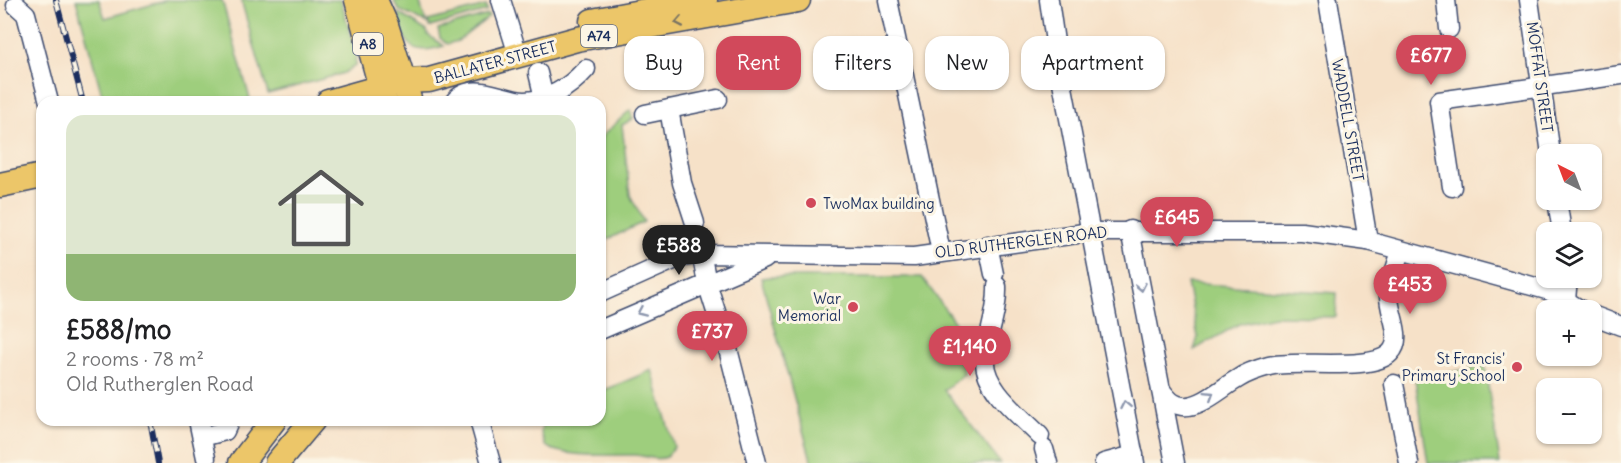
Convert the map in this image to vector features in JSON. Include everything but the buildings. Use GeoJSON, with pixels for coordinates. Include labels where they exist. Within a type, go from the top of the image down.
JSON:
{"type":"FeatureCollection","features":[{"type":"Feature","properties":{"kind":"main road","name":"A8"},"geometry":{"type":"LineString","coordinates":[[357,0],[382,95]]}},
{"type":"Feature","properties":{"kind":"main road","name":"A8"},"geometry":{"type":"LineString","coordinates":[[375,0],[386,25],[406,92]]}},
{"type":"Feature","properties":{"kind":"main road","name":"BALLATER STREET"},"geometry":{"type":"LineString","coordinates":[[382,95],[406,92],[429,80],[567,26],[705,0]]}},
{"type":"Feature","properties":{"kind":"main road","name":"BALLATER STREET"},"geometry":{"type":"LineString","coordinates":[[515,48],[798,0]]}},
{"type":"Feature","properties":{"kind":"main road"},"geometry":{"type":"LineString","coordinates":[[0,185],[36,177]]}},
{"type":"Feature","properties":{"kind":"main road"},"geometry":{"type":"LineString","coordinates":[[241,463],[269,426]]}},
{"type":"Feature","properties":{"kind":"main road"},"geometry":{"type":"LineString","coordinates":[[277,463],[308,426]]}},
{"type":"Feature","properties":{"kind":"street"},"geometry":{"type":"LineString","coordinates":[[501,0],[515,48]]}},
{"type":"Feature","properties":{"kind":"street"},"geometry":{"type":"LineString","coordinates":[[888,0],[941,252]]}},
{"type":"Feature","properties":{"kind":"street"},"geometry":{"type":"LineString","coordinates":[[1049,0],[1057,57],[1135,459],[1104,463]]}},
{"type":"Feature","properties":{"kind":"street","name":"WADDELL STREET"},"geometry":{"type":"LineString","coordinates":[[1328,0],[1368,241]]}},
{"type":"Feature","properties":{"kind":"street"},"geometry":{"type":"LineString","coordinates":[[1446,0],[1449,29]]}},
{"type":"Feature","properties":{"kind":"street","name":"MOFFAT STREET"},"geometry":{"type":"LineString","coordinates":[[1529,0],[1550,144]]}},
{"type":"Feature","properties":{"kind":"street"},"geometry":{"type":"LineString","coordinates":[[16,5],[26,14],[47,96]]}},
{"type":"Feature","properties":{"kind":"street"},"geometry":{"type":"LineString","coordinates":[[548,96],[570,85],[586,69]]}},
{"type":"Feature","properties":{"kind":"street"},"geometry":{"type":"LineString","coordinates":[[538,73],[544,96]]}},
{"type":"Feature","properties":{"kind":"street"},"geometry":{"type":"LineString","coordinates":[[1452,187],[1439,101],[1621,75]]}},
{"type":"Feature","properties":{"kind":"street"},"geometry":{"type":"LineString","coordinates":[[462,96],[476,92],[496,96]]}},
{"type":"Feature","properties":{"kind":"street"},"geometry":{"type":"LineString","coordinates":[[645,114],[718,99]]}},
{"type":"Feature","properties":{"kind":"street"},"geometry":{"type":"LineString","coordinates":[[669,109],[682,183],[695,223]]}},
{"type":"Feature","properties":{"kind":"street"},"geometry":{"type":"LineString","coordinates":[[1130,230],[1175,463]]}},
{"type":"Feature","properties":{"kind":"street","name":"OLD RUTHERGLEN ROAD"},"geometry":{"type":"LineString","coordinates":[[606,290],[678,258],[701,251],[772,256],[914,257],[1091,232],[1130,230],[1302,232],[1368,241],[1550,291],[1566,300]]}},
{"type":"Feature","properties":{"kind":"street"},"geometry":{"type":"LineString","coordinates":[[988,245],[998,302],[985,360],[988,376],[997,391],[1044,449]]}},
{"type":"Feature","properties":{"kind":"street"},"geometry":{"type":"LineString","coordinates":[[701,251],[707,283],[729,353],[757,463]]}},
{"type":"Feature","properties":{"kind":"street"},"geometry":{"type":"LineString","coordinates":[[1161,390],[1170,400],[1185,406],[1196,405],[1239,377],[1274,365],[1290,362],[1340,364],[1386,356],[1393,351],[1397,337],[1389,294],[1401,251]]}},
{"type":"Feature","properties":{"kind":"street","name":"OLD RUTHERGLEN ROAD"},"geometry":{"type":"LineString","coordinates":[[606,327],[772,256]]}},
{"type":"Feature","properties":{"kind":"street"},"geometry":{"type":"LineString","coordinates":[[1566,300],[1567,288]]}},
{"type":"Feature","properties":{"kind":"street"},"geometry":{"type":"LineString","coordinates":[[1602,319],[1621,326]]}},
{"type":"Feature","properties":{"kind":"street"},"geometry":{"type":"LineString","coordinates":[[1394,384],[1409,463]]}},
{"type":"Feature","properties":{"kind":"street"},"geometry":{"type":"LineString","coordinates":[[206,458],[200,428],[225,431],[227,426]]}},
{"type":"Feature","properties":{"kind":"street"},"geometry":{"type":"LineString","coordinates":[[481,426],[491,463]]}},
{"type":"Feature","properties":{"kind":"green space"},"geometry":{"type":"Polygon","coordinates":[[[76,0],[99,0],[105,18],[167,0],[222,0],[249,96],[102,96],[76,0]]]}},
{"type":"Feature","properties":{"kind":"green space"},"geometry":{"type":"Polygon","coordinates":[[[241,0],[341,0],[356,54],[355,66],[344,73],[268,94],[241,0]]]}},
{"type":"Feature","properties":{"kind":"green space"},"geometry":{"type":"Polygon","coordinates":[[[393,0],[419,0],[426,23],[399,10],[393,0]]]}},
{"type":"Feature","properties":{"kind":"green space"},"geometry":{"type":"Polygon","coordinates":[[[486,6],[487,11],[430,27],[428,21],[486,6]]]}},
{"type":"Feature","properties":{"kind":"green space"},"geometry":{"type":"Polygon","coordinates":[[[398,13],[427,31],[428,35],[444,46],[423,50],[410,45],[403,33],[398,13]]]}},
{"type":"Feature","properties":{"kind":"green space"},"geometry":{"type":"Polygon","coordinates":[[[488,15],[489,17],[458,41],[447,44],[440,38],[438,29],[488,15]]]}},
{"type":"Feature","properties":{"kind":"green space"},"geometry":{"type":"Polygon","coordinates":[[[630,110],[633,119],[622,125],[630,195],[644,222],[606,240],[606,132],[630,110]]]}},
{"type":"Feature","properties":{"kind":"green space"},"geometry":{"type":"Polygon","coordinates":[[[922,277],[955,323],[964,374],[944,390],[1000,463],[812,463],[761,278],[922,277]]]}},
{"type":"Feature","properties":{"kind":"green space"},"geometry":{"type":"Polygon","coordinates":[[[1187,283],[1337,293],[1336,317],[1274,316],[1239,324],[1194,350],[1198,337],[1187,283]]]}},
{"type":"Feature","properties":{"kind":"green space"},"geometry":{"type":"Polygon","coordinates":[[[1485,366],[1500,463],[1428,463],[1415,379],[1485,366]]]}},
{"type":"Feature","properties":{"kind":"green space"},"geometry":{"type":"Polygon","coordinates":[[[652,370],[674,447],[667,457],[574,454],[545,445],[541,432],[542,426],[606,426],[606,389],[652,370]]]}},
{"type":"Feature","properties":{"kind":"tunnel"},"geometry":{"type":"LineString","coordinates":[[695,223],[700,247]]}},
{"type":"Feature","properties":{"kind":"railway"},"geometry":{"type":"LineString","coordinates":[[56,0],[81,96]]}},
{"type":"Feature","properties":{"kind":"railway"},"geometry":{"type":"LineString","coordinates":[[151,426],[158,463]]}},
{"type":"Feature","properties":{"kind":"place","name":"TwoMax building"},"geometry":{"type":"Point","coordinates":[811,203]}},
{"type":"Feature","properties":{"kind":"place","name":"War Memorial"},"geometry":{"type":"Point","coordinates":[853,307]}},
{"type":"Feature","properties":{"kind":"place","name":"St Francis' Primary School"},"geometry":{"type":"Point","coordinates":[1517,367]}}]}
